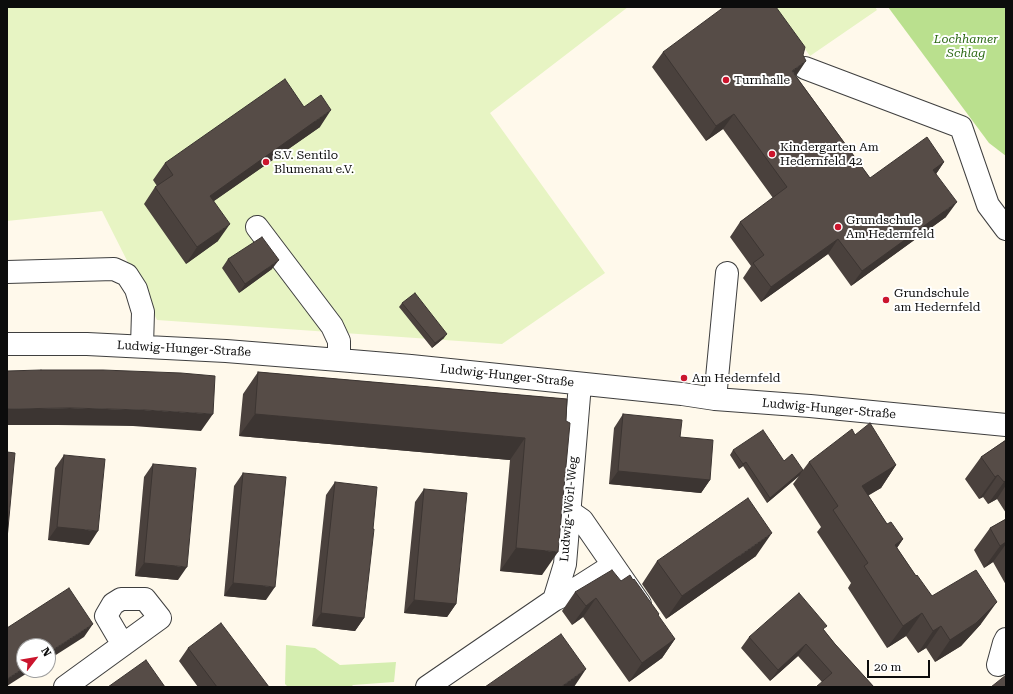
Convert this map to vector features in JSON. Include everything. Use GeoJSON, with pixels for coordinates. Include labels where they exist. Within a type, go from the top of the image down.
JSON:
{"type":"FeatureCollection","features":[{"type":"Feature","properties":{"kind":"street"},"geometry":{"type":"LineString","coordinates":[[805,68],[961,127],[988,205],[1006,229]]}},
{"type":"Feature","properties":{"kind":"street"},"geometry":{"type":"LineString","coordinates":[[257,227],[332,326],[339,341],[339,360]]}},
{"type":"Feature","properties":{"kind":"street"},"geometry":{"type":"LineString","coordinates":[[7,272],[114,269],[127,275],[136,289],[143,312],[142,346]]}},
{"type":"Feature","properties":{"kind":"street"},"geometry":{"type":"LineString","coordinates":[[715,398],[727,273]]}},
{"type":"Feature","properties":{"kind":"street","name":"Ludwig-Hunger-Straße"},"geometry":{"type":"LineString","coordinates":[[7,344],[142,346],[339,360],[411,366],[715,398],[1006,425]]}},
{"type":"Feature","properties":{"kind":"street","name":"Ludwig-Wörl-Weg"},"geometry":{"type":"LineString","coordinates":[[554,600],[565,564],[580,384]]}},
{"type":"Feature","properties":{"kind":"street"},"geometry":{"type":"LineString","coordinates":[[569,512],[582,520],[654,623]]}},
{"type":"Feature","properties":{"kind":"street"},"geometry":{"type":"LineString","coordinates":[[426,687],[554,600],[569,594],[613,565]]}},
{"type":"Feature","properties":{"kind":"street"},"geometry":{"type":"LineString","coordinates":[[998,665],[1006,639]]}},
{"type":"Feature","properties":{"kind":"street"},"geometry":{"type":"LineString","coordinates":[[65,687],[123,645]]}},
{"type":"Feature","properties":{"kind":"green space","name":"S.V. Sentilo Blumenau e.V."},"geometry":{"type":"Polygon","coordinates":[[[7,7],[628,7],[490,113],[605,273],[502,344],[157,320],[102,211],[7,221],[7,7]]]}},
{"type":"Feature","properties":{"kind":"green space"},"geometry":{"type":"Polygon","coordinates":[[[775,7],[875,7],[877,10],[810,56],[775,7]]]}},
{"type":"Feature","properties":{"kind":"green space","name":"Lochhamer Schlag"},"geometry":{"type":"Polygon","coordinates":[[[888,7],[1006,7],[1006,156],[989,143],[888,7]]]}},
{"type":"Feature","properties":{"kind":"green space"},"geometry":{"type":"Polygon","coordinates":[[[286,645],[315,648],[340,665],[396,662],[394,682],[353,685],[351,687],[288,687],[285,684],[286,645]]]}},
{"type":"Feature","properties":{"kind":"building"},"geometry":{"type":"Polygon","coordinates":[[[724,7],[776,7],[805,47],[803,55],[806,61],[792,71],[870,178],[927,137],[944,162],[933,170],[957,202],[862,271],[838,239],[771,287],[753,263],[764,255],[740,222],[787,187],[734,114],[716,126],[663,52],[724,7]]]}},
{"type":"Feature","properties":{"kind":"building"},"geometry":{"type":"Polygon","coordinates":[[[285,79],[304,107],[321,95],[331,110],[210,196],[230,224],[197,247],[155,187],[173,175],[165,163],[285,79]]]}},
{"type":"Feature","properties":{"kind":"building"},"geometry":{"type":"Polygon","coordinates":[[[262,237],[279,260],[245,284],[228,259],[262,237]]]}},
{"type":"Feature","properties":{"kind":"building"},"geometry":{"type":"Polygon","coordinates":[[[415,293],[447,334],[435,343],[402,303],[415,293]]]}},
{"type":"Feature","properties":{"kind":"building"},"geometry":{"type":"Polygon","coordinates":[[[103,370],[215,376],[213,414],[70,408],[7,409],[7,371],[103,370]]]}},
{"type":"Feature","properties":{"kind":"building"},"geometry":{"type":"Polygon","coordinates":[[[258,372],[567,399],[566,421],[570,423],[558,552],[516,548],[525,438],[255,414],[258,372]]]}},
{"type":"Feature","properties":{"kind":"building"},"geometry":{"type":"Polygon","coordinates":[[[623,414],[682,420],[680,437],[713,440],[710,480],[618,471],[623,414]]]}},
{"type":"Feature","properties":{"kind":"building"},"geometry":{"type":"Polygon","coordinates":[[[870,423],[896,465],[862,486],[887,524],[891,522],[903,539],[895,545],[916,576],[917,575],[932,596],[976,570],[997,602],[976,623],[950,640],[941,626],[933,631],[922,613],[903,626],[864,566],[868,563],[833,510],[838,506],[809,462],[852,429],[855,435],[870,423]]]}},
{"type":"Feature","properties":{"kind":"building"},"geometry":{"type":"Polygon","coordinates":[[[763,430],[784,461],[792,454],[803,470],[770,498],[746,462],[743,464],[733,450],[763,430]]]}},
{"type":"Feature","properties":{"kind":"building"},"geometry":{"type":"Polygon","coordinates":[[[1006,440],[1006,480],[1004,482],[998,475],[995,477],[981,457],[1006,440]]]}},
{"type":"Feature","properties":{"kind":"building"},"geometry":{"type":"Polygon","coordinates":[[[7,452],[15,453],[7,539],[7,452]]]}},
{"type":"Feature","properties":{"kind":"building"},"geometry":{"type":"Polygon","coordinates":[[[64,455],[105,459],[98,531],[57,527],[64,455]]]}},
{"type":"Feature","properties":{"kind":"building"},"geometry":{"type":"Polygon","coordinates":[[[153,464],[196,468],[187,567],[144,563],[153,464]]]}},
{"type":"Feature","properties":{"kind":"building"},"geometry":{"type":"Polygon","coordinates":[[[243,473],[286,477],[275,587],[233,583],[243,473]]]}},
{"type":"Feature","properties":{"kind":"building"},"geometry":{"type":"Polygon","coordinates":[[[335,482],[377,487],[364,618],[321,613],[335,482]]]}},
{"type":"Feature","properties":{"kind":"building"},"geometry":{"type":"Polygon","coordinates":[[[424,489],[467,493],[456,604],[414,600],[424,489]]]}},
{"type":"Feature","properties":{"kind":"building"},"geometry":{"type":"Polygon","coordinates":[[[748,498],[772,533],[682,596],[657,561],[748,498]]]}},
{"type":"Feature","properties":{"kind":"building"},"geometry":{"type":"Polygon","coordinates":[[[1006,519],[1006,542],[1000,546],[990,528],[1006,519]]]}},
{"type":"Feature","properties":{"kind":"building"},"geometry":{"type":"Polygon","coordinates":[[[612,570],[621,581],[630,575],[633,580],[634,579],[675,639],[642,663],[596,598],[586,606],[575,592],[612,570]]]}},
{"type":"Feature","properties":{"kind":"building"},"geometry":{"type":"Polygon","coordinates":[[[69,588],[93,624],[56,648],[56,638],[16,638],[16,673],[7,679],[7,628],[69,588]]]}},
{"type":"Feature","properties":{"kind":"building"},"geometry":{"type":"Polygon","coordinates":[[[799,593],[827,626],[823,629],[874,687],[816,687],[832,673],[806,644],[778,670],[749,637],[799,593]]]}},
{"type":"Feature","properties":{"kind":"building"},"geometry":{"type":"Polygon","coordinates":[[[221,623],[269,687],[217,687],[188,648],[221,623]]]}},
{"type":"Feature","properties":{"kind":"building"},"geometry":{"type":"Polygon","coordinates":[[[561,634],[586,669],[561,687],[485,687],[561,634]]]}},
{"type":"Feature","properties":{"kind":"building"},"geometry":{"type":"Polygon","coordinates":[[[146,660],[165,687],[108,687],[146,660]]]}},
{"type":"Feature","properties":{"kind":"building"},"geometry":{"type":"Polygon","coordinates":[[[1006,675],[1006,687],[991,687],[1006,675]]]}},
{"type":"Feature","properties":{"kind":"place","name":"Turnhalle"},"geometry":{"type":"Point","coordinates":[726,80]}},
{"type":"Feature","properties":{"kind":"place","name":"Kindergarten Am Hedernfeld 42"},"geometry":{"type":"Point","coordinates":[772,154]}},
{"type":"Feature","properties":{"kind":"place","name":"S.V. Sentilo Blumenau e.V."},"geometry":{"type":"Point","coordinates":[266,162]}},
{"type":"Feature","properties":{"kind":"place","name":"Grundschule Am Hedernfeld"},"geometry":{"type":"Point","coordinates":[838,227]}},
{"type":"Feature","properties":{"kind":"place","name":"Grundschule am Hedernfeld"},"geometry":{"type":"Point","coordinates":[886,300]}},
{"type":"Feature","properties":{"kind":"place","name":"Am Hedernfeld"},"geometry":{"type":"Point","coordinates":[684,378]}}]}
